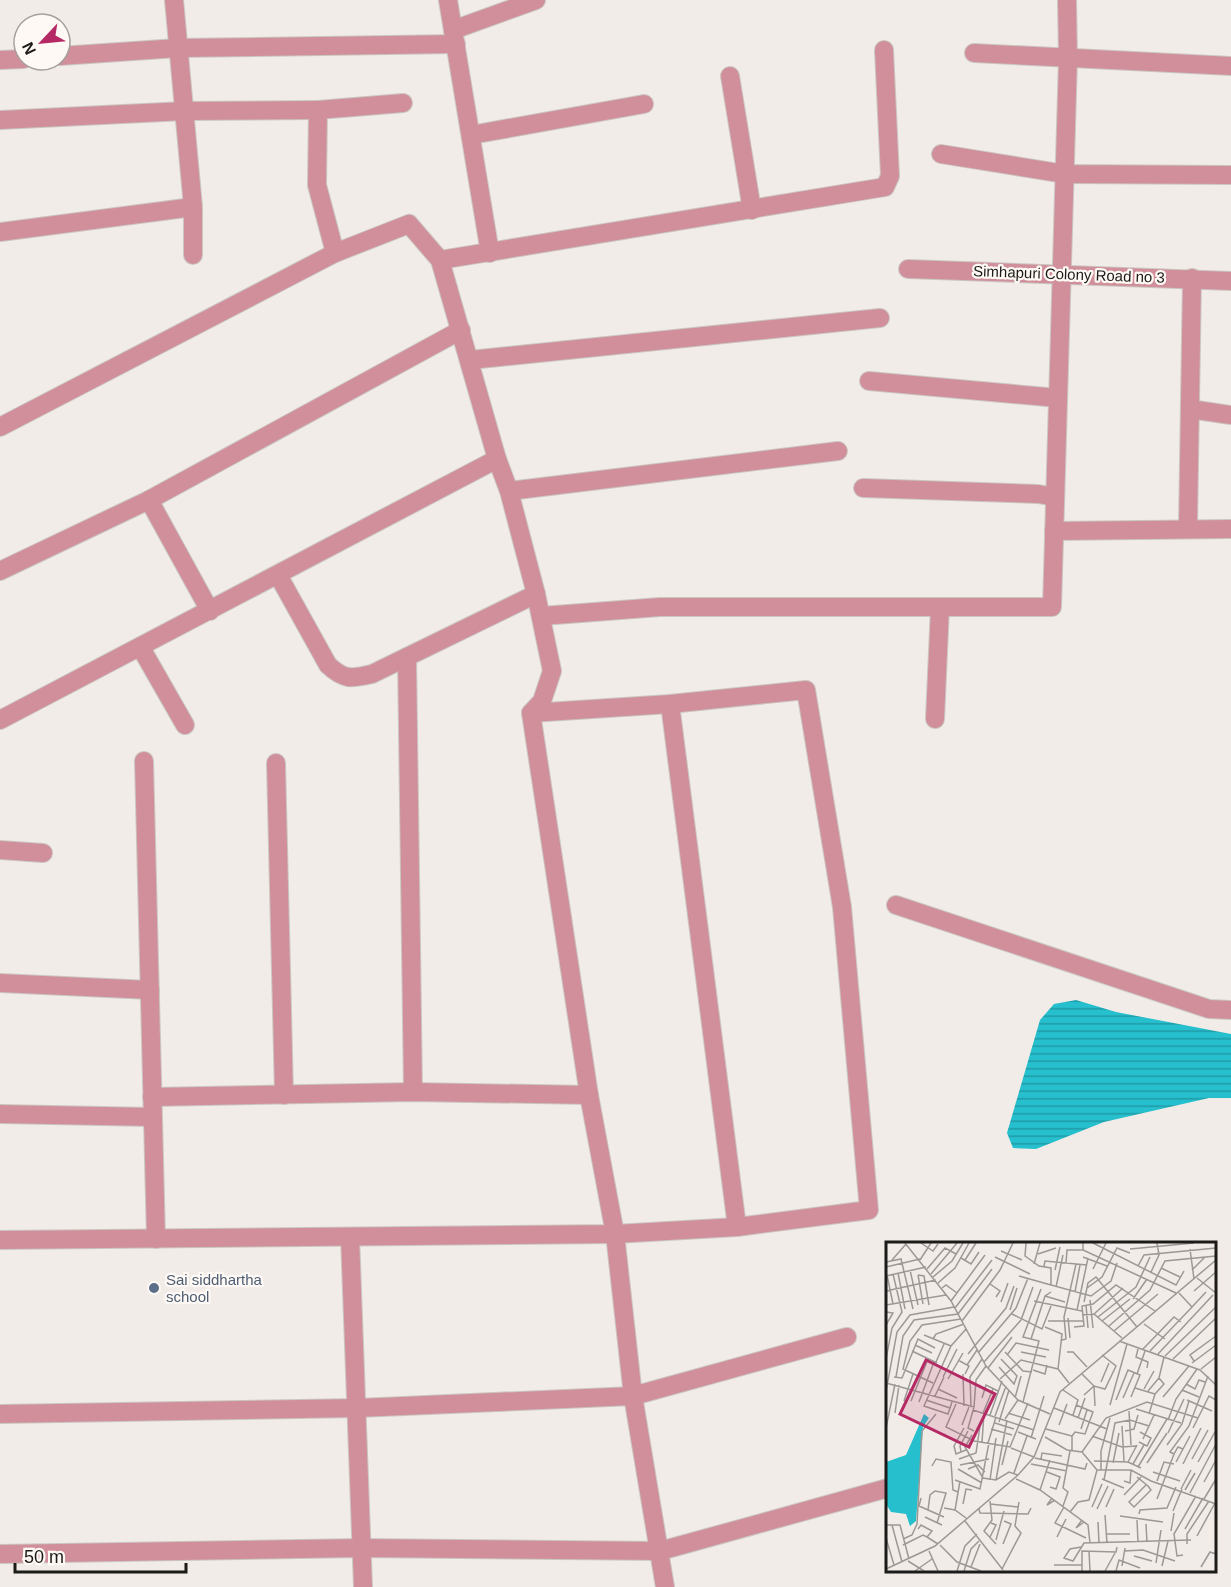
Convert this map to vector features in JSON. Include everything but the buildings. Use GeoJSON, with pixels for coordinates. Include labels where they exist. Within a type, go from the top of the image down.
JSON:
{"type":"FeatureCollection","features":[{"type":"Feature","properties":{"kind":"street"},"geometry":{"type":"LineString","coordinates":[[174,0],[193,207],[193,255]]}},
{"type":"Feature","properties":{"kind":"street"},"geometry":{"type":"LineString","coordinates":[[448,0],[490,253]]}},
{"type":"Feature","properties":{"kind":"street"},"geometry":{"type":"LineString","coordinates":[[72,55],[178,48],[454,37],[536,0]]}},
{"type":"Feature","properties":{"kind":"street"},"geometry":{"type":"LineString","coordinates":[[542,616],[660,607],[1052,607],[1068,58],[1067,0]]}},
{"type":"Feature","properties":{"kind":"street"},"geometry":{"type":"LineString","coordinates":[[440,260],[885,187],[889,182],[884,50]]}},
{"type":"Feature","properties":{"kind":"street"},"geometry":{"type":"LineString","coordinates":[[974,53],[1231,66]]}},
{"type":"Feature","properties":{"kind":"street"},"geometry":{"type":"LineString","coordinates":[[730,76],[752,210]]}},
{"type":"Feature","properties":{"kind":"street"},"geometry":{"type":"LineString","coordinates":[[0,120],[185,111],[318,110],[403,103]]}},
{"type":"Feature","properties":{"kind":"street"},"geometry":{"type":"LineString","coordinates":[[471,135],[644,104]]}},
{"type":"Feature","properties":{"kind":"street"},"geometry":{"type":"LineString","coordinates":[[318,110],[317,186],[334,253]]}},
{"type":"Feature","properties":{"kind":"street"},"geometry":{"type":"LineString","coordinates":[[940,154],[1065,174],[1231,175]]}},
{"type":"Feature","properties":{"kind":"street"},"geometry":{"type":"LineString","coordinates":[[0,232],[193,207]]}},
{"type":"Feature","properties":{"kind":"street"},"geometry":{"type":"LineString","coordinates":[[0,427],[334,253],[409,224],[440,260],[497,459],[509,491],[537,594],[552,671],[542,701],[531,713]]}},
{"type":"Feature","properties":{"kind":"street","name":"Simhapuri Colony Road no 3"},"geometry":{"type":"LineString","coordinates":[[908,269],[1231,281]]}},
{"type":"Feature","properties":{"kind":"street"},"geometry":{"type":"LineString","coordinates":[[1188,528],[1192,278]]}},
{"type":"Feature","properties":{"kind":"street"},"geometry":{"type":"LineString","coordinates":[[470,360],[880,318]]}},
{"type":"Feature","properties":{"kind":"street"},"geometry":{"type":"LineString","coordinates":[[0,571],[149,500],[461,330]]}},
{"type":"Feature","properties":{"kind":"street"},"geometry":{"type":"LineString","coordinates":[[869,381],[1058,398]]}},
{"type":"Feature","properties":{"kind":"street"},"geometry":{"type":"LineString","coordinates":[[1190,409],[1231,414]]}},
{"type":"Feature","properties":{"kind":"street"},"geometry":{"type":"LineString","coordinates":[[509,491],[838,451]]}},
{"type":"Feature","properties":{"kind":"street"},"geometry":{"type":"LineString","coordinates":[[0,720],[141,648],[497,459]]}},
{"type":"Feature","properties":{"kind":"street"},"geometry":{"type":"LineString","coordinates":[[863,488],[1038,494],[1055,497]]}},
{"type":"Feature","properties":{"kind":"street"},"geometry":{"type":"LineString","coordinates":[[149,500],[210,611]]}},
{"type":"Feature","properties":{"kind":"street"},"geometry":{"type":"LineString","coordinates":[[1054,531],[1231,529]]}},
{"type":"Feature","properties":{"kind":"street"},"geometry":{"type":"LineString","coordinates":[[278,575],[328,665],[340,676],[355,678],[372,674],[537,594]]}},
{"type":"Feature","properties":{"kind":"street"},"geometry":{"type":"LineString","coordinates":[[935,719],[940,607]]}},
{"type":"Feature","properties":{"kind":"street"},"geometry":{"type":"LineString","coordinates":[[141,648],[185,725]]}},
{"type":"Feature","properties":{"kind":"street"},"geometry":{"type":"LineString","coordinates":[[407,657],[414,1092]]}},
{"type":"Feature","properties":{"kind":"street"},"geometry":{"type":"LineString","coordinates":[[0,1240],[615,1234],[737,1227],[869,1210],[842,907],[806,690],[670,704],[531,713]]}},
{"type":"Feature","properties":{"kind":"street"},"geometry":{"type":"LineString","coordinates":[[670,704],[737,1227]]}},
{"type":"Feature","properties":{"kind":"street"},"geometry":{"type":"LineString","coordinates":[[531,713],[589,1095],[615,1234],[633,1396],[666,1587]]}},
{"type":"Feature","properties":{"kind":"street"},"geometry":{"type":"LineString","coordinates":[[144,761],[156,1239]]}},
{"type":"Feature","properties":{"kind":"street"},"geometry":{"type":"LineString","coordinates":[[276,763],[284,1095]]}},
{"type":"Feature","properties":{"kind":"street"},"geometry":{"type":"LineString","coordinates":[[0,850],[43,853]]}},
{"type":"Feature","properties":{"kind":"street"},"geometry":{"type":"LineString","coordinates":[[896,905],[1209,1009],[1231,1010]]}},
{"type":"Feature","properties":{"kind":"street"},"geometry":{"type":"LineString","coordinates":[[0,983],[150,990]]}},
{"type":"Feature","properties":{"kind":"street"},"geometry":{"type":"LineString","coordinates":[[152,1097],[414,1092],[589,1095]]}},
{"type":"Feature","properties":{"kind":"street"},"geometry":{"type":"LineString","coordinates":[[0,1114],[152,1117]]}},
{"type":"Feature","properties":{"kind":"street"},"geometry":{"type":"LineString","coordinates":[[350,1237],[363,1587]]}},
{"type":"Feature","properties":{"kind":"street"},"geometry":{"type":"LineString","coordinates":[[0,1414],[358,1407],[633,1396],[847,1337]]}},
{"type":"Feature","properties":{"kind":"street"},"geometry":{"type":"LineString","coordinates":[[0,1554],[361,1548],[660,1551],[886,1489]]}},
{"type":"Feature","properties":{"kind":"water"},"geometry":{"type":"Polygon","coordinates":[[[1076,1000],[1116,1012],[1231,1034],[1231,1098],[1209,1098],[1104,1122],[1036,1149],[1013,1148],[1007,1133],[1040,1020],[1054,1004],[1076,1000]]]}},
{"type":"Feature","properties":{"kind":"place","name":"Sai siddhartha school"},"geometry":{"type":"Point","coordinates":[154,1288]}}]}
